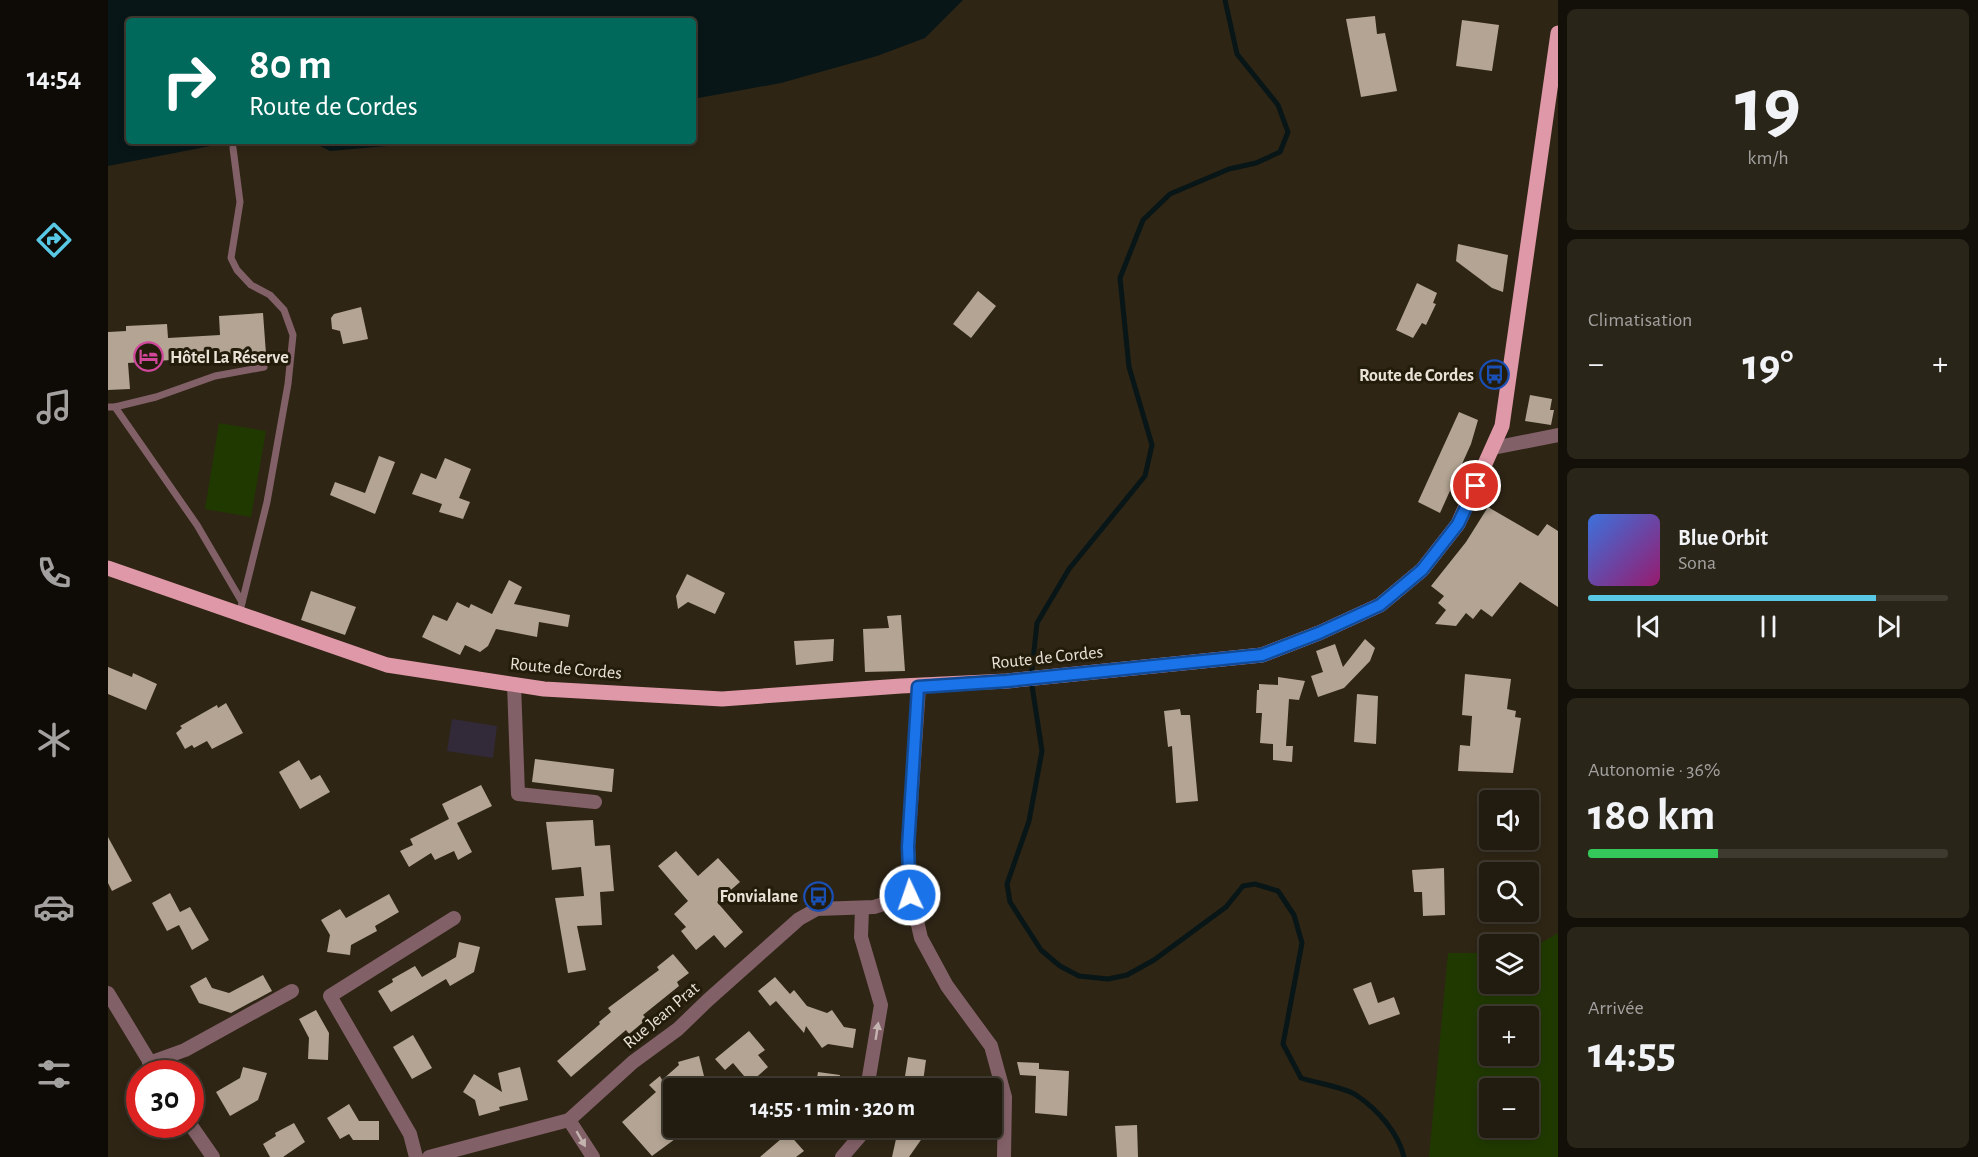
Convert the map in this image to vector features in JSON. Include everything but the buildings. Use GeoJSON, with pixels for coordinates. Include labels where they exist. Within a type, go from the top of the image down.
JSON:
{"type":"FeatureCollection","features":[{"type":"Feature","properties":{"kind":"main road","name":"Route de Cordes"},"geometry":{"type":"LineString","coordinates":[[108,568],[241,608],[387,665],[544,689],[722,699],[1007,681],[1262,655],[1319,633],[1380,605],[1422,570],[1458,524],[1502,426],[1558,33]]}},
{"type":"Feature","properties":{"kind":"street"},"geometry":{"type":"LineString","coordinates":[[1493,447],[1558,435]]}},
{"type":"Feature","properties":{"kind":"street"},"geometry":{"type":"LineString","coordinates":[[514,684],[518,794],[595,802]]}},
{"type":"Feature","properties":{"kind":"street"},"geometry":{"type":"LineString","coordinates":[[918,687],[908,847],[910,895],[921,938],[947,986],[991,1046],[1005,1096],[1004,1157]]}},
{"type":"Feature","properties":{"kind":"street","name":"Rue Jean Prat"},"geometry":{"type":"LineString","coordinates":[[429,1157],[569,1120],[633,1062],[678,1029],[800,919],[817,909],[874,907],[910,895]]}},
{"type":"Feature","properties":{"kind":"street"},"geometry":{"type":"LineString","coordinates":[[862,908],[861,936],[881,1005],[869,1078]]}},
{"type":"Feature","properties":{"kind":"street"},"geometry":{"type":"LineString","coordinates":[[416,1157],[410,1134],[330,996],[454,918]]}},
{"type":"Feature","properties":{"kind":"street"},"geometry":{"type":"LineString","coordinates":[[167,1060],[292,991]]}},
{"type":"Feature","properties":{"kind":"street"},"geometry":{"type":"LineString","coordinates":[[108,993],[148,1060]]}},
{"type":"Feature","properties":{"kind":"street"},"geometry":{"type":"LineString","coordinates":[[569,1120],[593,1157]]}},
{"type":"Feature","properties":{"kind":"street"},"geometry":{"type":"LineString","coordinates":[[200,1138],[213,1157]]}},
{"type":"Feature","properties":{"kind":"street"},"geometry":{"type":"LineString","coordinates":[[842,1157],[858,1138]]}},
{"type":"Feature","properties":{"kind":"lane"},"geometry":{"type":"LineString","coordinates":[[233,148],[240,202],[231,258],[237,270],[251,285],[270,295],[284,310],[292,335],[288,384],[267,502],[241,608]]}},
{"type":"Feature","properties":{"kind":"lane"},"geometry":{"type":"LineString","coordinates":[[241,608],[197,525],[111,407],[156,397],[215,376],[264,367]]}},
{"type":"Feature","properties":{"kind":"shaded area"},"geometry":{"type":"Polygon","coordinates":[[[108,0],[963,0],[925,38],[877,56],[781,83],[696,98],[696,18],[126,18],[126,144],[221,144],[108,166],[108,0]]]}},
{"type":"Feature","properties":{"kind":"shaded area"},"geometry":{"type":"Polygon","coordinates":[[[316,144],[410,144],[330,151],[316,144]]]}},
{"type":"Feature","properties":{"kind":"shaded area"},"geometry":{"type":"Polygon","coordinates":[[[452,719],[497,726],[493,758],[447,751],[452,719]]]}},
{"type":"Feature","properties":{"kind":"green space"},"geometry":{"type":"Polygon","coordinates":[[[219,423],[266,431],[251,517],[205,509],[219,423]]]}},
{"type":"Feature","properties":{"kind":"green space"},"geometry":{"type":"Polygon","coordinates":[[[1558,933],[1558,1157],[1429,1157],[1448,953],[1479,953],[1479,994],[1539,994],[1539,944],[1558,933]]]}},
{"type":"Feature","properties":{"kind":"waterway"},"geometry":{"type":"LineString","coordinates":[[1225,0],[1237,54],[1278,105],[1288,132],[1280,152],[1256,163],[1229,169],[1170,194],[1143,220],[1120,278],[1129,367],[1152,445],[1145,476],[1069,569],[1037,623],[1031,679],[1042,751],[1029,821],[1007,884],[1010,902],[1041,950],[1060,966],[1079,976],[1108,979],[1127,975],[1154,960],[1226,907],[1243,886],[1255,884],[1278,891],[1294,915],[1302,943],[1283,1044],[1301,1078],[1351,1092],[1372,1107],[1392,1130],[1404,1157]]}},
{"type":"Feature","properties":{"kind":"place","name":"Hôtel La Réserve"},"geometry":{"type":"Point","coordinates":[149,357]}},
{"type":"Feature","properties":{"kind":"place","name":"Route de Cordes"},"geometry":{"type":"Point","coordinates":[1495,375]}},
{"type":"Feature","properties":{"kind":"place","name":"Fonvialane"},"geometry":{"type":"Point","coordinates":[819,896]}},
{"type":"Feature","properties":{"kind":"route"},"geometry":{"type":"LineString","coordinates":[[910,895],[908,847],[918,687],[1062,676],[1262,655],[1319,633],[1380,605],[1422,570],[1458,524],[1476,486]]}}]}
